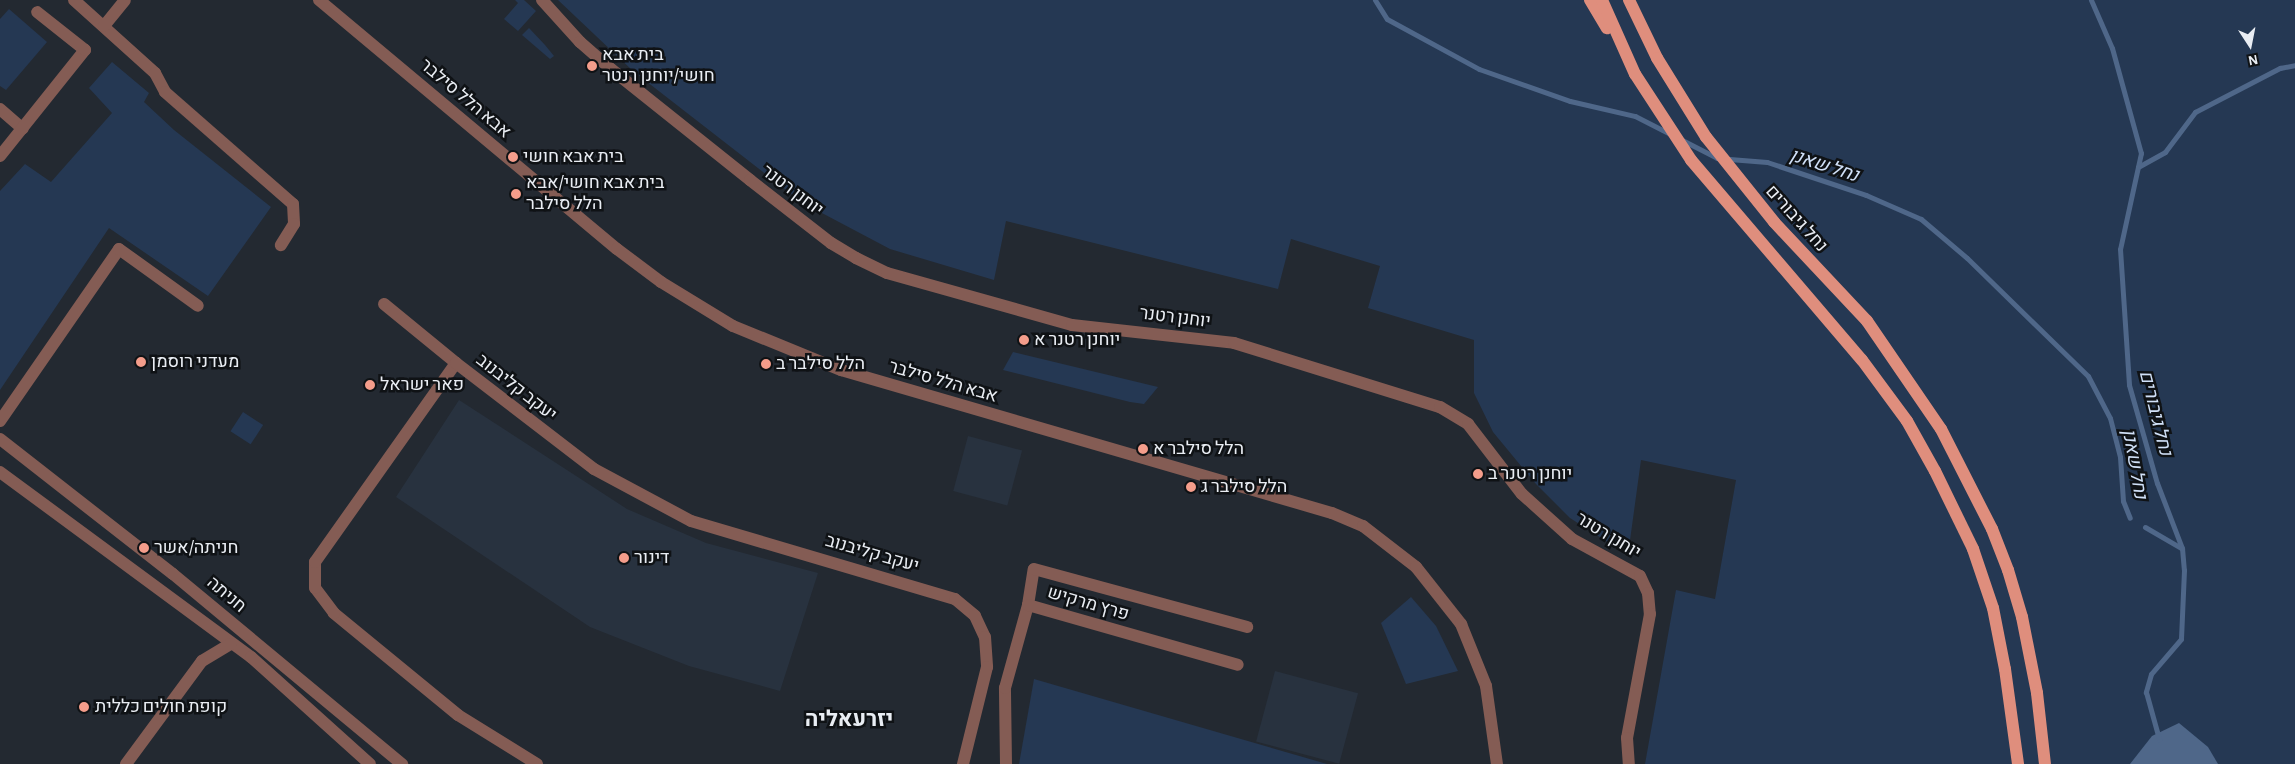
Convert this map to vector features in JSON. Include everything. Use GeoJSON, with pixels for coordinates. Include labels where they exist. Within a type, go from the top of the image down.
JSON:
{"type":"FeatureCollection","features":[{"type":"Feature","properties":{"kind":"main road"},"geometry":{"type":"LineString","coordinates":[[1590,0],[1691,160],[1862,360],[1907,421],[1935,471],[1973,549],[1993,608],[2006,669],[2018,764]]}},
{"type":"Feature","properties":{"kind":"main road"},"geometry":{"type":"LineString","coordinates":[[1602,0],[1635,74]]}},
{"type":"Feature","properties":{"kind":"main road","name":"נחל גיבורים"},"geometry":{"type":"LineString","coordinates":[[1629,0],[1675,89],[1728,167],[1774,222],[1867,321],[1941,429],[1992,529],[2022,617],[2037,693],[2045,764]]}},
{"type":"Feature","properties":{"kind":"street"},"geometry":{"type":"LineString","coordinates":[[74,0],[155,73],[165,92],[293,204],[294,224],[282,245]]}},
{"type":"Feature","properties":{"kind":"street"},"geometry":{"type":"LineString","coordinates":[[104,26],[125,0]]}},
{"type":"Feature","properties":{"kind":"street","name":"אבא הלל סילבר"},"geometry":{"type":"LineString","coordinates":[[319,0],[623,254],[661,282],[733,326],[841,370],[1332,513],[1363,526],[1416,567],[1461,624],[1482,671],[1491,708],[1496,764]]}},
{"type":"Feature","properties":{"kind":"street","name":"יוחנן רטנר"},"geometry":{"type":"LineString","coordinates":[[542,0],[580,42],[661,109],[831,243],[872,266],[1072,325],[1234,343],[1440,407],[1468,424],[1522,494],[1572,539],[1640,576],[1648,593],[1650,614],[1627,738],[1629,764]]}},
{"type":"Feature","properties":{"kind":"street"},"geometry":{"type":"LineString","coordinates":[[0,156],[85,50],[37,12]]}},
{"type":"Feature","properties":{"kind":"street"},"geometry":{"type":"LineString","coordinates":[[0,109],[23,129]]}},
{"type":"Feature","properties":{"kind":"street"},"geometry":{"type":"LineString","coordinates":[[0,421],[119,249],[198,306]]}},
{"type":"Feature","properties":{"kind":"street"},"geometry":{"type":"LineString","coordinates":[[384,304],[456,363]]}},
{"type":"Feature","properties":{"kind":"street","name":"יעקב קליבנוב"},"geometry":{"type":"LineString","coordinates":[[537,764],[458,715],[334,613],[315,588],[315,562],[456,363],[587,464],[691,521],[955,598],[976,616],[985,637],[987,667],[963,764]]}},
{"type":"Feature","properties":{"kind":"street","name":"חניתה"},"geometry":{"type":"LineString","coordinates":[[0,439],[173,574],[402,764]]}},
{"type":"Feature","properties":{"kind":"street","name":"חניתה"},"geometry":{"type":"LineString","coordinates":[[0,472],[230,644],[251,657],[370,764]]}},
{"type":"Feature","properties":{"kind":"street"},"geometry":{"type":"LineString","coordinates":[[1028,605],[1034,569],[1246,627]]}},
{"type":"Feature","properties":{"kind":"street","name":"פרץ מרקיש"},"geometry":{"type":"LineString","coordinates":[[1006,764],[1005,688],[1028,605],[1238,665]]}},
{"type":"Feature","properties":{"kind":"street"},"geometry":{"type":"LineString","coordinates":[[126,764],[202,661],[230,644]]}},
{"type":"Feature","properties":{"kind":"shaded area"},"geometry":{"type":"Polygon","coordinates":[[[515,0],[524,0],[536,11],[518,31],[504,19],[518,3],[515,0]]]}},
{"type":"Feature","properties":{"kind":"shaded area"},"geometry":{"type":"Polygon","coordinates":[[[558,0],[2295,0],[2295,764],[1645,764],[1676,590],[1715,599],[1736,480],[1641,460],[1628,555],[1570,518],[1536,484],[1493,432],[1474,393],[1474,340],[1368,308],[1380,266],[1291,239],[1278,289],[1006,221],[994,280],[890,249],[803,203],[633,71],[558,0]]]}},
{"type":"Feature","properties":{"kind":"shaded area"},"geometry":{"type":"Polygon","coordinates":[[[9,9],[47,42],[6,90],[0,86],[0,19],[9,9]]]}},
{"type":"Feature","properties":{"kind":"shaded area"},"geometry":{"type":"Polygon","coordinates":[[[529,28],[554,56],[550,59],[522,35],[529,28]]]}},
{"type":"Feature","properties":{"kind":"shaded area"},"geometry":{"type":"Polygon","coordinates":[[[112,62],[149,93],[144,102],[174,130],[271,207],[208,296],[109,228],[0,390],[0,191],[25,164],[51,182],[112,113],[89,88],[112,62]]]}},
{"type":"Feature","properties":{"kind":"shaded area"},"geometry":{"type":"Polygon","coordinates":[[[1013,352],[1158,387],[1144,404],[1130,402],[1003,370],[1013,352]]]}},
{"type":"Feature","properties":{"kind":"shaded area","name":"דינור"},"geometry":{"type":"Polygon","coordinates":[[[459,400],[627,509],[706,543],[818,573],[780,691],[689,666],[590,627],[396,497],[459,400]]]}},
{"type":"Feature","properties":{"kind":"shaded area"},"geometry":{"type":"Polygon","coordinates":[[[243,412],[263,425],[251,444],[230,431],[243,412]]]}},
{"type":"Feature","properties":{"kind":"shaded area"},"geometry":{"type":"Polygon","coordinates":[[[968,436],[1022,450],[1007,506],[953,491],[968,436]]]}},
{"type":"Feature","properties":{"kind":"shaded area"},"geometry":{"type":"Polygon","coordinates":[[[1411,597],[1436,626],[1458,671],[1406,684],[1381,623],[1411,597]]]}},
{"type":"Feature","properties":{"kind":"shaded area"},"geometry":{"type":"Polygon","coordinates":[[[1275,671],[1358,693],[1339,764],[1256,742],[1275,671]]]}},
{"type":"Feature","properties":{"kind":"shaded area"},"geometry":{"type":"Polygon","coordinates":[[[1034,679],[1327,764],[1019,764],[1034,679]]]}},
{"type":"Feature","properties":{"kind":"shaded area"},"geometry":{"type":"Polygon","coordinates":[[[2179,723],[2208,747],[2218,764],[2130,764],[2152,736],[2179,723]]]}},
{"type":"Feature","properties":{"kind":"waterway","name":"נחל שאנן"},"geometry":{"type":"LineString","coordinates":[[1375,0],[1387,19],[1479,69],[1570,101],[1635,116],[1670,134]]}},
{"type":"Feature","properties":{"kind":"waterway","name":"נחל גיבורים"},"geometry":{"type":"LineString","coordinates":[[2091,0],[2112,48],[2141,153],[2120,249],[2129,385],[2157,483],[2182,548],[2184,570],[2181,639],[2151,674],[2146,692],[2159,739]]}},
{"type":"Feature","properties":{"kind":"waterway"},"geometry":{"type":"LineString","coordinates":[[2138,167],[2165,152],[2195,112],[2280,68],[2295,65]]}},
{"type":"Feature","properties":{"kind":"waterway","name":"נחל שאנן"},"geometry":{"type":"LineString","coordinates":[[1682,140],[1717,158],[1767,162],[1866,195],[1921,219],[1967,258],[2088,376],[2110,418],[2120,457],[2123,501],[2130,518]]}},
{"type":"Feature","properties":{"kind":"waterway","name":"נחל שאנן"},"geometry":{"type":"LineString","coordinates":[[2145,527],[2181,548]]}},
{"type":"Feature","properties":{"kind":"place","name":"בית אבא חושי/יוחנן רנטר"},"geometry":{"type":"Point","coordinates":[592,66]}},
{"type":"Feature","properties":{"kind":"place","name":"בית אבא חושי"},"geometry":{"type":"Point","coordinates":[513,157]}},
{"type":"Feature","properties":{"kind":"place","name":"בית אבא חושי/אבא הלל סילבר"},"geometry":{"type":"Point","coordinates":[516,194]}},
{"type":"Feature","properties":{"kind":"place","name":"יוחנן רטנר א"},"geometry":{"type":"Point","coordinates":[1024,340]}},
{"type":"Feature","properties":{"kind":"place","name":"מעדני רוסמן"},"geometry":{"type":"Point","coordinates":[141,362]}},
{"type":"Feature","properties":{"kind":"place","name":"הלל סילבר ב"},"geometry":{"type":"Point","coordinates":[766,364]}},
{"type":"Feature","properties":{"kind":"place","name":"פאר ישראל"},"geometry":{"type":"Point","coordinates":[370,385]}},
{"type":"Feature","properties":{"kind":"place","name":"הלל סילבר א"},"geometry":{"type":"Point","coordinates":[1143,449]}},
{"type":"Feature","properties":{"kind":"place","name":"יוחנן רטנר ב"},"geometry":{"type":"Point","coordinates":[1478,474]}},
{"type":"Feature","properties":{"kind":"place","name":"הלל סילבר ג"},"geometry":{"type":"Point","coordinates":[1191,487]}},
{"type":"Feature","properties":{"kind":"place","name":"חניתה/אשר"},"geometry":{"type":"Point","coordinates":[144,548]}},
{"type":"Feature","properties":{"kind":"place","name":"דינור"},"geometry":{"type":"Point","coordinates":[624,558]}},
{"type":"Feature","properties":{"kind":"place","name":"קופת חולים כללית"},"geometry":{"type":"Point","coordinates":[84,707]}},
{"type":"Feature","properties":{"kind":"district","name":"יזרעאליה"},"geometry":{"type":"Point","coordinates":[849,720]}}]}
